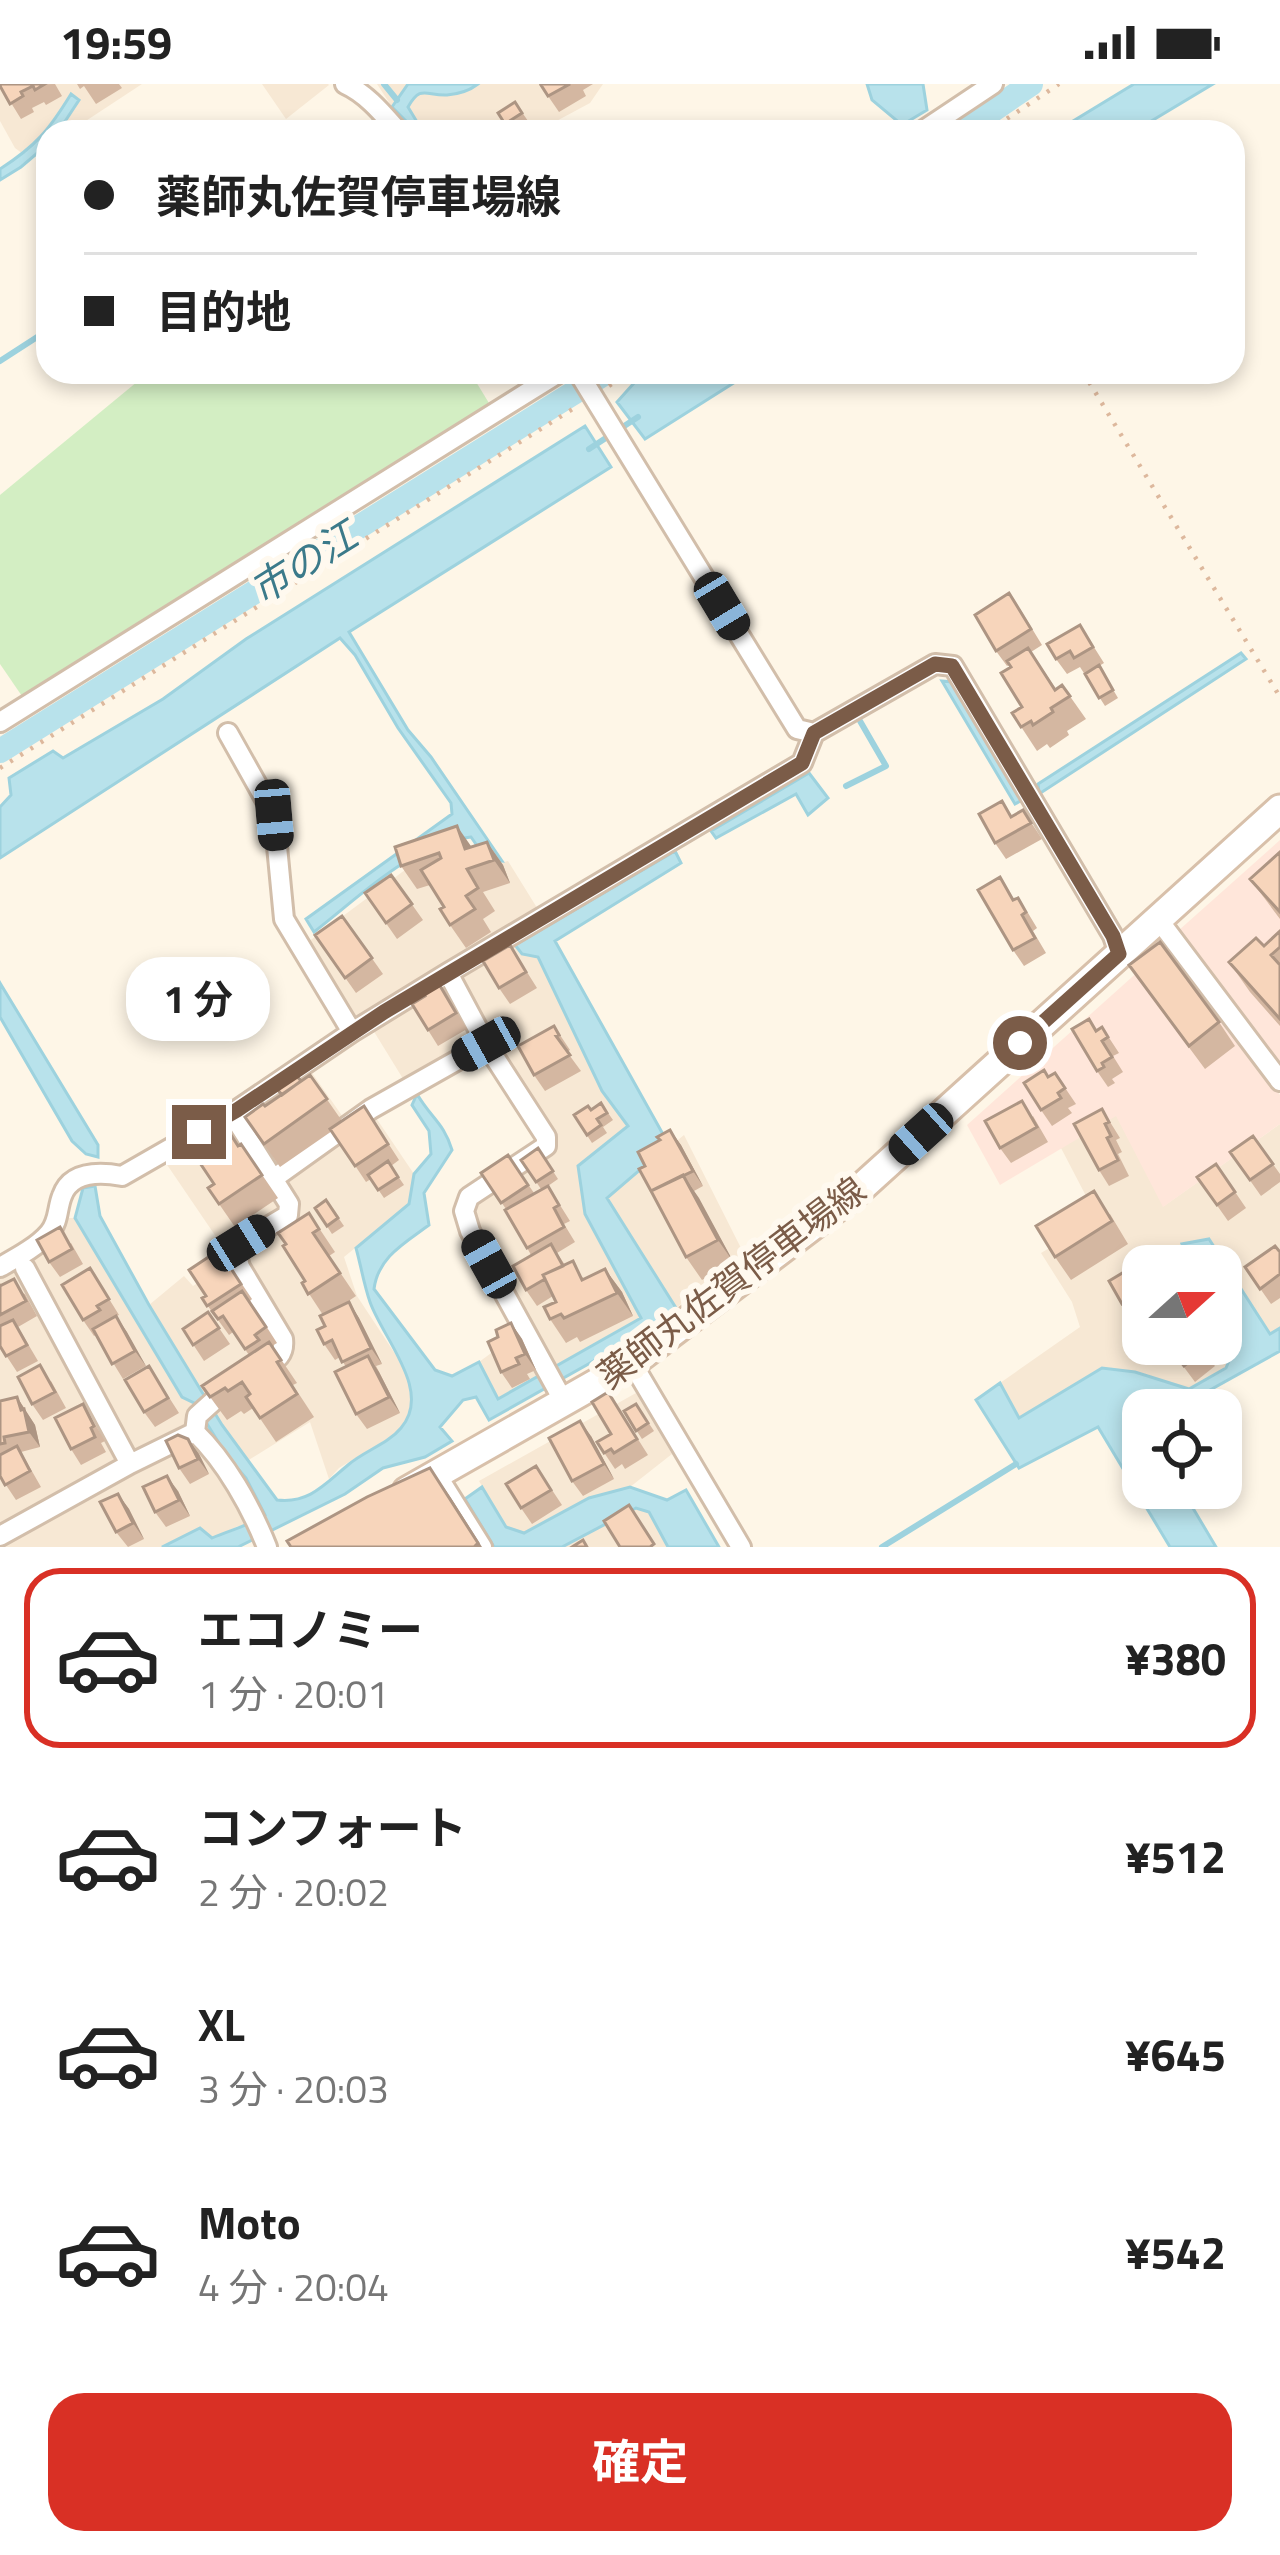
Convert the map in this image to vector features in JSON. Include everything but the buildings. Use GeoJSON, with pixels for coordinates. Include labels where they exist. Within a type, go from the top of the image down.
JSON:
{"type":"FeatureCollection","features":[{"type":"Feature","properties":{"kind":"main road","name":"薬師丸佐賀停車場線"},"geometry":{"type":"LineString","coordinates":[[382,1504],[561,1396],[632,1363],[853,1195],[1280,809]]}},
{"type":"Feature","properties":{"kind":"street"},"geometry":{"type":"LineString","coordinates":[[345,84],[388,120]]}},
{"type":"Feature","properties":{"kind":"street"},"geometry":{"type":"LineString","coordinates":[[938,120],[992,84]]}},
{"type":"Feature","properties":{"kind":"street"},"geometry":{"type":"LineString","coordinates":[[0,722],[541,384]]}},
{"type":"Feature","properties":{"kind":"street"},"geometry":{"type":"LineString","coordinates":[[586,384],[796,728],[814,733]]}},
{"type":"Feature","properties":{"kind":"street"},"geometry":{"type":"LineString","coordinates":[[0,1267],[50,1232],[63,1192],[81,1176],[122,1176],[237,1110],[448,973],[802,763],[814,733],[935,664],[952,666],[1113,936],[1119,954]]}},
{"type":"Feature","properties":{"kind":"street"},"geometry":{"type":"LineString","coordinates":[[228,733],[274,815],[284,919],[352,1032]]}},
{"type":"Feature","properties":{"kind":"street"},"geometry":{"type":"LineString","coordinates":[[1158,919],[1280,1081]]}},
{"type":"Feature","properties":{"kind":"street"},"geometry":{"type":"LineString","coordinates":[[448,973],[486,1044],[546,1137],[546,1146],[469,1197],[464,1210],[470,1231],[561,1396]]}},
{"type":"Feature","properties":{"kind":"street"},"geometry":{"type":"LineString","coordinates":[[273,1179],[371,1109],[486,1044]]}},
{"type":"Feature","properties":{"kind":"street"},"geometry":{"type":"LineString","coordinates":[[0,1536],[196,1424],[229,1388],[279,1358],[284,1339],[236,1258],[241,1243],[288,1215],[290,1204],[236,1120],[237,1110]]}},
{"type":"Feature","properties":{"kind":"street"},"geometry":{"type":"LineString","coordinates":[[26,1268],[130,1465]]}},
{"type":"Feature","properties":{"kind":"street"},"geometry":{"type":"LineString","coordinates":[[632,1363],[741,1547]]}},
{"type":"Feature","properties":{"kind":"street"},"geometry":{"type":"LineString","coordinates":[[196,1424],[255,1518],[265,1543]]}},
{"type":"Feature","properties":{"kind":"street"},"geometry":{"type":"LineString","coordinates":[[437,1475],[482,1547]]}},
{"type":"Feature","properties":{"kind":"path"},"geometry":{"type":"LineString","coordinates":[[1006,120],[1059,84]]}},
{"type":"Feature","properties":{"kind":"path"},"geometry":{"type":"LineString","coordinates":[[0,768],[611,384]]}},
{"type":"Feature","properties":{"kind":"path"},"geometry":{"type":"LineString","coordinates":[[1090,384],[1280,697]]}},
{"type":"Feature","properties":{"kind":"shaded area"},"geometry":{"type":"Polygon","coordinates":[[[0,84],[142,84],[87,120],[36,120],[36,155],[30,159],[15,148],[0,121],[0,84]]]}},
{"type":"Feature","properties":{"kind":"shaded area"},"geometry":{"type":"Polygon","coordinates":[[[262,84],[328,84],[329,85],[286,119],[262,84]]]}},
{"type":"Feature","properties":{"kind":"shaded area"},"geometry":{"type":"Polygon","coordinates":[[[377,84],[603,84],[590,103],[558,120],[405,120],[377,84]]]}},
{"type":"Feature","properties":{"kind":"shaded area"},"geometry":{"type":"Polygon","coordinates":[[[1280,840],[1280,1069],[1178,931],[1280,840]]]}},
{"type":"Feature","properties":{"kind":"shaded area"},"geometry":{"type":"Polygon","coordinates":[[[473,847],[482,868],[508,861],[539,911],[453,965],[448,960],[352,1018],[308,942],[413,864],[449,848],[473,847]]]}},
{"type":"Feature","properties":{"kind":"shaded area"},"geometry":{"type":"Polygon","coordinates":[[[511,943],[522,954],[538,957],[602,1091],[628,1126],[585,1214],[642,1318],[497,1400],[479,1362],[520,1332],[455,1208],[460,1194],[537,1144],[537,1135],[479,1042],[405,1082],[373,1030],[511,943]]]}},
{"type":"Feature","properties":{"kind":"shaded area"},"geometry":{"type":"Polygon","coordinates":[[[1170,943],[1280,1095],[1280,1124],[1163,1207],[1116,1116],[1000,1185],[967,1125],[1170,943]]]}},
{"type":"Feature","properties":{"kind":"shaded area"},"geometry":{"type":"Polygon","coordinates":[[[310,1070],[345,1120],[368,1106],[414,1174],[409,1204],[344,1257],[357,1296],[411,1378],[411,1414],[399,1432],[329,1479],[310,1422],[247,1461],[149,1305],[184,1276],[193,1286],[230,1262],[157,1150],[310,1070]]]}},
{"type":"Feature","properties":{"kind":"shaded area"},"geometry":{"type":"Polygon","coordinates":[[[1116,1115],[1164,1206],[1280,1124],[1280,1328],[1271,1334],[1242,1290],[1242,1245],[1213,1245],[1209,1239],[1182,1245],[1122,1245],[1122,1365],[1226,1368],[1189,1389],[1135,1372],[1102,1368],[1018,1418],[1000,1383],[1080,1327],[1072,1302],[1041,1253],[1098,1219],[1061,1148],[1116,1115]]]}},
{"type":"Feature","properties":{"kind":"shaded area"},"geometry":{"type":"Polygon","coordinates":[[[684,1135],[745,1256],[676,1308],[607,1198],[684,1135]]]}},
{"type":"Feature","properties":{"kind":"shaded area"},"geometry":{"type":"Polygon","coordinates":[[[64,1218],[74,1218],[182,1397],[194,1403],[246,1478],[265,1515],[212,1539],[200,1528],[162,1547],[0,1547],[0,1274],[64,1218]]]}},
{"type":"Feature","properties":{"kind":"shaded area"},"geometry":{"type":"Polygon","coordinates":[[[636,1393],[672,1454],[630,1487],[589,1498],[524,1533],[506,1527],[479,1481],[636,1393]]]}},
{"type":"Feature","properties":{"kind":"shaded area"},"geometry":{"type":"Polygon","coordinates":[[[636,1508],[649,1512],[668,1547],[562,1547],[636,1508]]]}},
{"type":"Feature","properties":{"kind":"green space"},"geometry":{"type":"Polygon","coordinates":[[[134,384],[477,384],[492,408],[24,699],[0,664],[0,495],[134,384]]]}},
{"type":"Feature","properties":{"kind":"water"},"geometry":{"type":"Polygon","coordinates":[[[408,84],[478,84],[456,94],[417,96],[408,107],[416,120],[405,120],[392,107],[408,84]]]}},
{"type":"Feature","properties":{"kind":"water"},"geometry":{"type":"Polygon","coordinates":[[[867,84],[923,84],[927,110],[910,120],[896,120],[872,100],[867,84]]]}},
{"type":"Feature","properties":{"kind":"water"},"geometry":{"type":"Polygon","coordinates":[[[1134,84],[1213,84],[1153,120],[1075,120],[1134,84]]]}},
{"type":"Feature","properties":{"kind":"water"},"geometry":{"type":"Polygon","coordinates":[[[71,94],[79,100],[66,120],[56,118],[71,94]]]}},
{"type":"Feature","properties":{"kind":"water"},"geometry":{"type":"Polygon","coordinates":[[[36,141],[36,154],[0,180],[0,169],[36,141]]]}},
{"type":"Feature","properties":{"kind":"water"},"geometry":{"type":"Polygon","coordinates":[[[633,384],[732,384],[645,439],[617,402],[633,384]]]}},
{"type":"Feature","properties":{"kind":"water"},"geometry":{"type":"Polygon","coordinates":[[[585,426],[611,467],[349,632],[408,730],[502,861],[487,860],[471,837],[427,850],[314,932],[306,919],[452,814],[451,803],[340,638],[0,858],[0,807],[11,795],[9,778],[53,751],[63,758],[163,699],[246,639],[585,426]]]}},
{"type":"Feature","properties":{"kind":"water"},"geometry":{"type":"Polygon","coordinates":[[[1241,653],[1246,659],[1039,794],[1038,784],[1241,653]]]}},
{"type":"Feature","properties":{"kind":"water"},"geometry":{"type":"Polygon","coordinates":[[[942,681],[953,682],[1022,800],[1015,804],[942,681]]]}},
{"type":"Feature","properties":{"kind":"water"},"geometry":{"type":"Polygon","coordinates":[[[809,773],[828,798],[808,815],[796,794],[716,838],[711,831],[809,773]]]}},
{"type":"Feature","properties":{"kind":"water"},"geometry":{"type":"Polygon","coordinates":[[[675,851],[681,863],[555,941],[669,1145],[607,1198],[676,1308],[647,1331],[489,1420],[476,1397],[463,1400],[440,1427],[452,1441],[425,1457],[383,1468],[345,1494],[238,1547],[162,1547],[200,1528],[212,1538],[265,1515],[246,1478],[194,1403],[182,1397],[75,1218],[83,1188],[95,1186],[100,1216],[149,1305],[222,1425],[277,1500],[298,1499],[316,1491],[396,1434],[409,1413],[409,1382],[370,1302],[356,1248],[409,1204],[414,1174],[431,1154],[429,1131],[412,1105],[417,1094],[452,1150],[424,1193],[429,1225],[387,1259],[374,1289],[435,1370],[452,1376],[479,1362],[498,1399],[641,1318],[585,1214],[578,1166],[628,1126],[602,1091],[538,957],[522,954],[515,945],[675,851]]]}},
{"type":"Feature","properties":{"kind":"water"},"geometry":{"type":"Polygon","coordinates":[[[0,983],[98,1145],[98,1157],[86,1154],[72,1141],[0,1017],[0,983]]]}},
{"type":"Feature","properties":{"kind":"water"},"geometry":{"type":"Polygon","coordinates":[[[1209,1239],[1213,1245],[1182,1245],[1209,1239]]]}},
{"type":"Feature","properties":{"kind":"water"},"geometry":{"type":"Polygon","coordinates":[[[1242,1290],[1270,1334],[1280,1328],[1280,1351],[1212,1389],[1189,1389],[1226,1368],[1242,1365],[1242,1290]]]}},
{"type":"Feature","properties":{"kind":"water"},"geometry":{"type":"Polygon","coordinates":[[[1102,1368],[1135,1372],[1189,1389],[1122,1389],[1122,1467],[1098,1427],[1019,1468],[976,1400],[1000,1383],[1019,1418],[1102,1368]]]}},
{"type":"Feature","properties":{"kind":"water"},"geometry":{"type":"Polygon","coordinates":[[[482,1487],[506,1527],[524,1533],[589,1498],[630,1487],[667,1500],[686,1490],[719,1547],[668,1547],[649,1512],[636,1508],[562,1547],[494,1547],[465,1499],[482,1487]]]}},
{"type":"Feature","properties":{"kind":"water"},"geometry":{"type":"Polygon","coordinates":[[[1147,1509],[1193,1509],[1216,1547],[1170,1547],[1147,1509]]]}},
{"type":"Feature","properties":{"kind":"waterway"},"geometry":{"type":"LineString","coordinates":[[384,84],[397,100]]}},
{"type":"Feature","properties":{"kind":"waterway","name":"市の江"},"geometry":{"type":"LineString","coordinates":[[978,120],[1031,84]]}},
{"type":"Feature","properties":{"kind":"waterway"},"geometry":{"type":"LineString","coordinates":[[0,361],[36,338]]}},
{"type":"Feature","properties":{"kind":"waterway","name":"市の江"},"geometry":{"type":"LineString","coordinates":[[0,751],[588,384]]}},
{"type":"Feature","properties":{"kind":"waterway"},"geometry":{"type":"LineString","coordinates":[[589,449],[638,417]]}},
{"type":"Feature","properties":{"kind":"waterway"},"geometry":{"type":"LineString","coordinates":[[846,786],[886,766],[860,721]]}},
{"type":"Feature","properties":{"kind":"waterway"},"geometry":{"type":"LineString","coordinates":[[882,1547],[1016,1464]]}},
{"type":"Feature","properties":{"kind":"route"},"geometry":{"type":"LineString","coordinates":[[199,1132],[384,1012],[802,763],[814,733],[935,664],[952,666],[1113,936],[1119,954],[1020,1043]]}}]}
